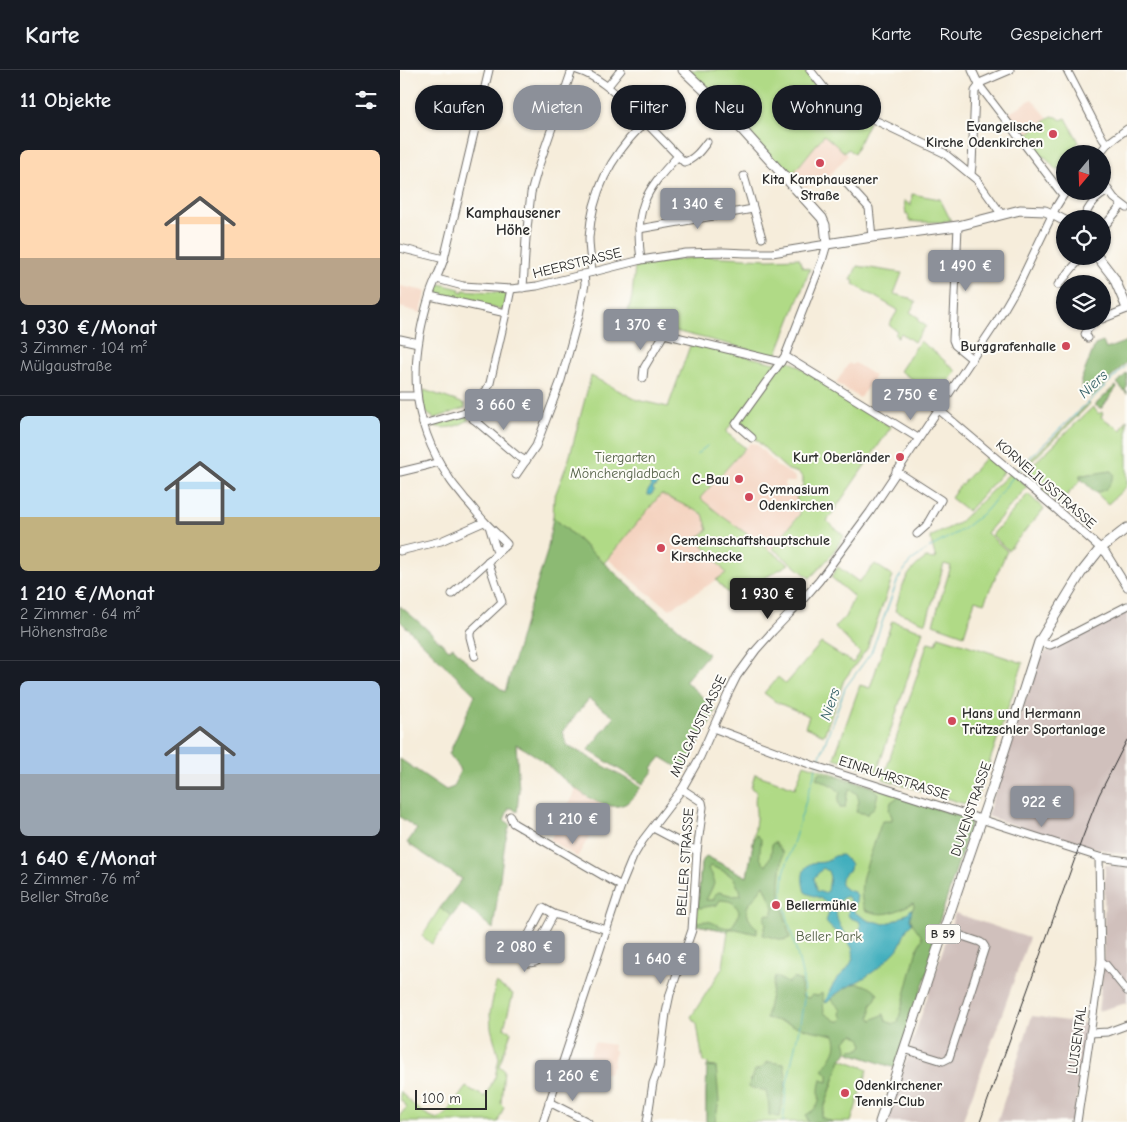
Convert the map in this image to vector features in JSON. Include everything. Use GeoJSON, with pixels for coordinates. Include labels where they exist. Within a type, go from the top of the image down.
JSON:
{"type":"FeatureCollection","features":[{"type":"Feature","properties":{"kind":"main road"},"geometry":{"type":"LineString","coordinates":[[683,70],[718,104],[822,218],[825,225],[827,244],[958,226],[1020,210],[1045,211],[1056,216]]}},
{"type":"Feature","properties":{"kind":"main road"},"geometry":{"type":"LineString","coordinates":[[1104,265],[1114,278],[1127,309]]}},
{"type":"Feature","properties":{"kind":"main road","name":"DUVENSTRASSE"},"geometry":{"type":"LineString","coordinates":[[880,1122],[1040,642],[1081,572],[1100,549],[1127,528]]}},
{"type":"Feature","properties":{"kind":"street"},"geometry":{"type":"LineString","coordinates":[[452,594],[507,544],[487,524],[449,479],[439,462],[423,424],[415,380],[418,343],[433,285],[437,280],[444,259],[489,70]]}},
{"type":"Feature","properties":{"kind":"street"},"geometry":{"type":"LineString","coordinates":[[523,288],[531,193],[572,70]]}},
{"type":"Feature","properties":{"kind":"street"},"geometry":{"type":"LineString","coordinates":[[577,70],[593,77],[611,89]]}},
{"type":"Feature","properties":{"kind":"street"},"geometry":{"type":"LineString","coordinates":[[608,86],[621,70]]}},
{"type":"Feature","properties":{"kind":"street"},"geometry":{"type":"LineString","coordinates":[[810,70],[829,94],[839,103],[944,153],[977,180],[1002,215]]}},
{"type":"Feature","properties":{"kind":"street"},"geometry":{"type":"LineString","coordinates":[[972,70],[978,85],[1056,182]]}},
{"type":"Feature","properties":{"kind":"street"},"geometry":{"type":"LineString","coordinates":[[971,174],[975,91],[982,82],[1010,70]]}},
{"type":"Feature","properties":{"kind":"street"},"geometry":{"type":"LineString","coordinates":[[1067,70],[1107,144],[1127,129]]}},
{"type":"Feature","properties":{"kind":"street"},"geometry":{"type":"LineString","coordinates":[[592,272],[589,239],[597,194],[619,151],[639,130]]}},
{"type":"Feature","properties":{"kind":"street"},"geometry":{"type":"LineString","coordinates":[[654,130],[684,162],[688,162],[707,142]]}},
{"type":"Feature","properties":{"kind":"street"},"geometry":{"type":"LineString","coordinates":[[641,260],[639,228],[644,201],[657,178],[678,156]]}},
{"type":"Feature","properties":{"kind":"street"},"geometry":{"type":"LineString","coordinates":[[744,176],[762,238]]}},
{"type":"Feature","properties":{"kind":"street"},"geometry":{"type":"LineString","coordinates":[[848,186],[869,208],[872,237]]}},
{"type":"Feature","properties":{"kind":"street"},"geometry":{"type":"LineString","coordinates":[[1111,194],[1125,207],[1111,220]]}},
{"type":"Feature","properties":{"kind":"street","name":"MÜLGAUSTRASSE"},"geometry":{"type":"LineString","coordinates":[[543,1122],[621,886],[633,857],[682,789],[700,757],[728,694],[743,667],[819,581],[870,512],[972,359],[1022,280],[1052,214],[1061,200]]}},
{"type":"Feature","properties":{"kind":"street"},"geometry":{"type":"LineString","coordinates":[[639,228],[753,209]]}},
{"type":"Feature","properties":{"kind":"street"},"geometry":{"type":"LineString","coordinates":[[958,226],[953,340],[955,345],[972,359]]}},
{"type":"Feature","properties":{"kind":"street"},"geometry":{"type":"LineString","coordinates":[[752,438],[736,424],[783,359],[827,244]]}},
{"type":"Feature","properties":{"kind":"street","name":"HEERSTRASSE"},"geometry":{"type":"LineString","coordinates":[[437,280],[463,286],[511,290],[538,286],[641,260],[686,253],[772,253],[827,244]]}},
{"type":"Feature","properties":{"kind":"street"},"geometry":{"type":"LineString","coordinates":[[400,248],[444,259]]}},
{"type":"Feature","properties":{"kind":"street"},"geometry":{"type":"LineString","coordinates":[[808,248],[814,250],[822,261]]}},
{"type":"Feature","properties":{"kind":"street"},"geometry":{"type":"LineString","coordinates":[[1067,275],[1075,265]]}},
{"type":"Feature","properties":{"kind":"street"},"geometry":{"type":"LineString","coordinates":[[516,475],[536,446],[561,380],[579,315],[585,284],[584,274]]}},
{"type":"Feature","properties":{"kind":"street"},"geometry":{"type":"LineString","coordinates":[[423,424],[469,411],[485,393],[495,365],[511,290]]}},
{"type":"Feature","properties":{"kind":"street"},"geometry":{"type":"LineString","coordinates":[[430,296],[506,313]]}},
{"type":"Feature","properties":{"kind":"street"},"geometry":{"type":"LineString","coordinates":[[1111,315],[1127,309]]}},
{"type":"Feature","properties":{"kind":"street"},"geometry":{"type":"LineString","coordinates":[[1088,330],[1086,334],[1088,338]]}},
{"type":"Feature","properties":{"kind":"street"},"geometry":{"type":"LineString","coordinates":[[643,378],[644,368],[664,334],[783,359],[918,438]]}},
{"type":"Feature","properties":{"kind":"street"},"geometry":{"type":"LineString","coordinates":[[400,339],[418,343]]}},
{"type":"Feature","properties":{"kind":"street"},"geometry":{"type":"LineString","coordinates":[[400,396],[417,396]]}},
{"type":"Feature","properties":{"kind":"street","name":"KORNELIUSSTRASSE"},"geometry":{"type":"LineString","coordinates":[[938,409],[1106,553],[1127,587]]}},
{"type":"Feature","properties":{"kind":"street"},"geometry":{"type":"LineString","coordinates":[[469,411],[473,419],[526,461]]}},
{"type":"Feature","properties":{"kind":"street"},"geometry":{"type":"LineString","coordinates":[[400,472],[439,462]]}},
{"type":"Feature","properties":{"kind":"street"},"geometry":{"type":"LineString","coordinates":[[896,471],[941,500],[926,526],[917,534]]}},
{"type":"Feature","properties":{"kind":"street"},"geometry":{"type":"LineString","coordinates":[[400,551],[440,541],[487,524]]}},
{"type":"Feature","properties":{"kind":"street"},"geometry":{"type":"LineString","coordinates":[[487,524],[497,552]]}},
{"type":"Feature","properties":{"kind":"street"},"geometry":{"type":"LineString","coordinates":[[475,656],[470,632],[502,602],[488,561]]}},
{"type":"Feature","properties":{"kind":"street"},"geometry":{"type":"LineString","coordinates":[[1040,642],[1050,645],[1127,606]]}},
{"type":"Feature","properties":{"kind":"street","name":"EINRUHRSTRASSE"},"geometry":{"type":"LineString","coordinates":[[713,728],[812,765],[981,820],[1099,857],[1127,861]]}},
{"type":"Feature","properties":{"kind":"street","name":"BELLER STRASSE"},"geometry":{"type":"LineString","coordinates":[[647,1122],[653,1083],[660,1067],[670,994],[692,930],[697,851],[703,807],[702,802],[682,789]]}},
{"type":"Feature","properties":{"kind":"street"},"geometry":{"type":"LineString","coordinates":[[510,816],[513,822],[621,886]]}},
{"type":"Feature","properties":{"kind":"street"},"geometry":{"type":"LineString","coordinates":[[653,828],[697,851]]}},
{"type":"Feature","properties":{"kind":"street","name":"LUISENTAL"},"geometry":{"type":"LineString","coordinates":[[1077,1122],[1101,961],[1099,857]]}},
{"type":"Feature","properties":{"kind":"street"},"geometry":{"type":"LineString","coordinates":[[554,914],[538,944],[539,960],[529,963],[528,936],[543,908],[554,914],[607,930]]}},
{"type":"Feature","properties":{"kind":"street"},"geometry":{"type":"LineString","coordinates":[[904,1049],[942,1061],[949,1058],[985,947],[980,942],[944,930]]}},
{"type":"Feature","properties":{"kind":"street"},"geometry":{"type":"LineString","coordinates":[[1101,961],[1127,990]]}},
{"type":"Feature","properties":{"kind":"street"},"geometry":{"type":"LineString","coordinates":[[1090,1033],[1108,1032],[1127,1025]]}},
{"type":"Feature","properties":{"kind":"street"},"geometry":{"type":"LineString","coordinates":[[549,1102],[588,1122]]}},
{"type":"Feature","properties":{"kind":"shaded area"},"geometry":{"type":"Polygon","coordinates":[[[1032,99],[1048,118],[1025,136],[1008,114],[1032,99]]]}},
{"type":"Feature","properties":{"kind":"shaded area","name":"Kita Kamphausener Straße"},"geometry":{"type":"Polygon","coordinates":[[[824,134],[848,155],[817,187],[814,185],[812,187],[810,184],[806,187],[793,172],[824,134]]]}},
{"type":"Feature","properties":{"kind":"shaded area"},"geometry":{"type":"Polygon","coordinates":[[[400,286],[426,291],[421,313],[400,307],[400,286]]]}},
{"type":"Feature","properties":{"kind":"shaded area"},"geometry":{"type":"Polygon","coordinates":[[[849,363],[852,365],[855,363],[875,376],[860,398],[836,383],[849,363]]]}},
{"type":"Feature","properties":{"kind":"shaded area","name":"Gymnasium Odenkirchen"},"geometry":{"type":"Polygon","coordinates":[[[750,443],[756,444],[776,466],[794,476],[796,482],[785,482],[784,485],[796,495],[799,514],[770,550],[700,498],[750,443]]]}},
{"type":"Feature","properties":{"kind":"shaded area","name":"Gemeinschaftshauptschule Kirschhecke"},"geometry":{"type":"Polygon","coordinates":[[[661,493],[703,515],[708,530],[697,538],[726,574],[670,609],[645,591],[608,559],[661,493]]]}},
{"type":"Feature","properties":{"kind":"shaded area"},"geometry":{"type":"Polygon","coordinates":[[[1127,610],[1127,854],[1065,842],[987,816],[1040,655],[1127,610]]]}},
{"type":"Feature","properties":{"kind":"shaded area"},"geometry":{"type":"Polygon","coordinates":[[[576,789],[591,800],[608,806],[577,857],[550,840],[576,789]]]}},
{"type":"Feature","properties":{"kind":"shaded area"},"geometry":{"type":"Polygon","coordinates":[[[1105,865],[1127,866],[1127,1003],[1098,1011],[1103,971],[1105,865]]]}},
{"type":"Feature","properties":{"kind":"shaded area"},"geometry":{"type":"Polygon","coordinates":[[[955,913],[1029,938],[962,1122],[886,1122],[955,913]]]}},
{"type":"Feature","properties":{"kind":"shaded area"},"geometry":{"type":"Polygon","coordinates":[[[1032,1016],[1088,1024],[1073,1122],[997,1122],[1032,1016]]]}},
{"type":"Feature","properties":{"kind":"shaded area"},"geometry":{"type":"Polygon","coordinates":[[[594,1042],[614,1045],[613,1066],[609,1073],[585,1069],[594,1042]]]}},
{"type":"Feature","properties":{"kind":"green space"},"geometry":{"type":"Polygon","coordinates":[[[688,70],[804,70],[815,85],[772,85],[772,130],[865,130],[854,154],[849,149],[844,152],[824,135],[790,177],[745,130],[762,130],[762,85],[702,85],[688,70]]]}},
{"type":"Feature","properties":{"kind":"green space"},"geometry":{"type":"Polygon","coordinates":[[[1052,116],[1061,120],[1066,118],[1079,142],[1077,145],[1056,145],[1056,170],[1045,157],[1040,156],[1025,136],[1052,116]]]}},
{"type":"Feature","properties":{"kind":"green space"},"geometry":{"type":"Polygon","coordinates":[[[912,194],[940,199],[951,221],[943,221],[944,224],[942,225],[940,222],[909,221],[904,200],[911,206],[912,194]]]}},
{"type":"Feature","properties":{"kind":"green space"},"geometry":{"type":"Polygon","coordinates":[[[703,256],[769,259],[799,258],[802,267],[810,269],[776,356],[626,319],[632,297],[635,266],[703,256]]]}},
{"type":"Feature","properties":{"kind":"green space"},"geometry":{"type":"Polygon","coordinates":[[[857,266],[902,273],[894,294],[910,298],[916,302],[910,312],[919,318],[918,321],[926,326],[914,342],[901,333],[898,337],[895,335],[897,331],[889,325],[898,310],[853,284],[854,281],[851,280],[857,266]]]}},
{"type":"Feature","properties":{"kind":"green space"},"geometry":{"type":"Polygon","coordinates":[[[440,284],[460,289],[459,291],[463,292],[463,290],[508,293],[504,309],[438,294],[435,289],[440,284]]]}},
{"type":"Feature","properties":{"kind":"green space"},"geometry":{"type":"Polygon","coordinates":[[[920,341],[956,371],[938,397],[900,371],[920,341]]]}},
{"type":"Feature","properties":{"kind":"green space"},"geometry":{"type":"Polygon","coordinates":[[[1127,341],[1127,362],[1091,397],[1088,396],[1081,385],[1081,380],[1095,345],[1103,342],[1106,349],[1127,341]]]}},
{"type":"Feature","properties":{"kind":"green space","name":"Tiergarten Mönchengladbach"},"geometry":{"type":"Polygon","coordinates":[[[691,343],[775,363],[784,357],[891,427],[827,521],[844,536],[829,558],[810,578],[772,548],[800,514],[796,495],[803,485],[803,478],[799,473],[788,470],[748,432],[732,423],[726,432],[745,448],[700,498],[789,564],[744,590],[731,608],[736,596],[727,592],[716,580],[726,573],[697,538],[708,530],[703,514],[661,494],[604,563],[553,517],[554,498],[569,459],[591,376],[637,400],[668,407],[691,343]]]}},
{"type":"Feature","properties":{"kind":"green space"},"geometry":{"type":"Polygon","coordinates":[[[1127,373],[1127,387],[1125,390],[1127,394],[1117,383],[1127,373]]]}},
{"type":"Feature","properties":{"kind":"green space"},"geometry":{"type":"Polygon","coordinates":[[[1115,386],[1117,387],[1102,408],[1095,405],[1115,386]]]}},
{"type":"Feature","properties":{"kind":"green space"},"geometry":{"type":"Polygon","coordinates":[[[424,390],[465,404],[465,408],[433,419],[423,406],[424,390]]]}},
{"type":"Feature","properties":{"kind":"green space"},"geometry":{"type":"Polygon","coordinates":[[[1090,404],[1023,470],[1022,468],[1090,404]]]}},
{"type":"Feature","properties":{"kind":"green space"},"geometry":{"type":"Polygon","coordinates":[[[1093,407],[1099,414],[1103,413],[1101,417],[1121,430],[1127,420],[1127,486],[1108,504],[1095,492],[1102,491],[1102,473],[1080,475],[1081,480],[1058,505],[1027,478],[1026,471],[1093,407]]]}},
{"type":"Feature","properties":{"kind":"green space"},"geometry":{"type":"Polygon","coordinates":[[[466,416],[469,419],[457,426],[441,428],[433,425],[438,422],[466,416]]]}},
{"type":"Feature","properties":{"kind":"green space"},"geometry":{"type":"Polygon","coordinates":[[[986,457],[1004,471],[968,511],[951,498],[986,457]]]}},
{"type":"Feature","properties":{"kind":"green space"},"geometry":{"type":"Polygon","coordinates":[[[1111,471],[1114,474],[1110,484],[1106,489],[1095,492],[1080,478],[1080,475],[1111,471]]]}},
{"type":"Feature","properties":{"kind":"green space"},"geometry":{"type":"Polygon","coordinates":[[[1011,472],[1027,487],[987,533],[1007,551],[984,603],[975,600],[964,635],[933,624],[951,566],[944,564],[926,623],[895,611],[905,581],[913,569],[926,558],[936,559],[930,537],[959,523],[1011,472]]]}},
{"type":"Feature","properties":{"kind":"green space"},"geometry":{"type":"Polygon","coordinates":[[[1028,494],[1044,509],[1008,550],[992,535],[1028,494]]]}},
{"type":"Feature","properties":{"kind":"green space"},"geometry":{"type":"Polygon","coordinates":[[[553,517],[708,654],[685,681],[716,709],[684,771],[661,757],[643,784],[588,750],[614,717],[589,699],[562,732],[567,745],[641,787],[627,803],[614,806],[603,804],[578,790],[536,756],[516,744],[519,790],[517,812],[509,808],[504,820],[510,824],[505,842],[493,929],[462,903],[452,916],[440,908],[462,879],[407,843],[417,829],[400,817],[400,759],[446,790],[454,787],[460,771],[449,754],[475,695],[400,621],[400,606],[449,650],[453,647],[469,664],[505,692],[547,552],[553,517]]]}},
{"type":"Feature","properties":{"kind":"green space"},"geometry":{"type":"Polygon","coordinates":[[[875,564],[893,576],[867,649],[844,680],[824,735],[805,727],[809,716],[776,702],[764,693],[778,677],[786,684],[821,643],[853,663],[860,653],[835,627],[845,617],[854,597],[831,577],[838,567],[859,582],[875,564]]]}},
{"type":"Feature","properties":{"kind":"green space"},"geometry":{"type":"Polygon","coordinates":[[[892,621],[923,631],[877,772],[834,758],[860,685],[870,688],[892,621]]]}},
{"type":"Feature","properties":{"kind":"green space","name":"Hans und Hermann Trützschler Sportanlage"},"geometry":{"type":"Polygon","coordinates":[[[939,636],[1023,663],[976,802],[970,800],[968,805],[883,779],[928,642],[936,644],[939,636]]]}},
{"type":"Feature","properties":{"kind":"green space","name":"Beller Park"},"geometry":{"type":"Polygon","coordinates":[[[804,764],[971,818],[894,1067],[842,1050],[818,1122],[706,1122],[708,1063],[703,1062],[697,1024],[691,1017],[723,967],[728,931],[696,925],[701,864],[706,856],[747,877],[756,819],[755,798],[757,792],[751,788],[755,774],[795,788],[804,764]]]}},
{"type":"Feature","properties":{"kind":"green space"},"geometry":{"type":"Polygon","coordinates":[[[820,772],[871,787],[878,793],[875,806],[868,814],[856,812],[859,801],[857,794],[850,789],[845,808],[840,808],[838,801],[840,792],[833,786],[816,778],[820,772]]]}},
{"type":"Feature","properties":{"kind":"green space"},"geometry":{"type":"Polygon","coordinates":[[[898,797],[972,820],[933,941],[936,947],[895,1068],[850,1053],[851,1050],[860,1049],[863,1045],[860,1038],[854,1034],[849,1037],[845,1041],[846,1053],[841,1059],[821,1117],[832,1122],[808,1122],[806,1115],[816,1107],[819,1100],[821,1080],[828,1082],[828,1074],[823,1070],[835,1049],[836,1040],[834,1035],[766,1018],[775,976],[788,983],[793,978],[801,981],[802,996],[808,998],[822,993],[824,1013],[836,1021],[841,1021],[843,1017],[840,1015],[841,1010],[832,998],[849,985],[862,984],[878,994],[871,1004],[870,1017],[872,1020],[884,1014],[886,1021],[893,1024],[898,1022],[916,953],[922,938],[912,923],[910,916],[914,906],[913,903],[890,913],[878,914],[865,910],[861,893],[863,876],[882,821],[892,821],[889,810],[891,802],[898,797]]]}},
{"type":"Feature","properties":{"kind":"green space"},"geometry":{"type":"Polygon","coordinates":[[[757,835],[761,839],[760,857],[766,866],[771,855],[772,844],[775,842],[783,853],[780,896],[790,938],[783,940],[763,935],[766,924],[765,917],[767,914],[772,915],[774,908],[764,885],[747,907],[748,916],[757,928],[757,934],[736,929],[729,929],[728,931],[697,925],[698,922],[707,921],[731,928],[738,917],[739,911],[732,902],[724,900],[720,900],[717,905],[698,907],[701,864],[706,856],[747,877],[754,839],[757,835]],[[710,866],[708,869],[712,874],[714,884],[706,900],[714,900],[714,895],[719,892],[734,896],[741,895],[740,889],[731,876],[710,866]]]}},
{"type":"Feature","properties":{"kind":"green space"},"geometry":{"type":"Polygon","coordinates":[[[440,908],[452,916],[432,944],[422,936],[440,908]]]}},
{"type":"Feature","properties":{"kind":"green space"},"geometry":{"type":"Polygon","coordinates":[[[496,983],[513,994],[504,1028],[511,1032],[499,1066],[504,1070],[501,1104],[504,1107],[498,1122],[400,1122],[400,1115],[407,1107],[400,1099],[400,1091],[423,1112],[439,1119],[445,1115],[466,1087],[485,1097],[495,1077],[499,1058],[491,1028],[490,1013],[496,983]]]}},
{"type":"Feature","properties":{"kind":"green space","name":"Odenkirchener Tennis-Club"},"geometry":{"type":"Polygon","coordinates":[[[841,1059],[868,1069],[851,1122],[834,1122],[821,1118],[841,1059]]]}},
{"type":"Feature","properties":{"kind":"green space"},"geometry":{"type":"Polygon","coordinates":[[[768,1062],[784,1064],[786,1076],[780,1117],[769,1115],[766,1091],[748,1087],[754,1071],[768,1062]]]}},
{"type":"Feature","properties":{"kind":"green space"},"geometry":{"type":"Polygon","coordinates":[[[707,1066],[716,1067],[719,1101],[715,1122],[706,1122],[707,1066]]]}},
{"type":"Feature","properties":{"kind":"water"},"geometry":{"type":"Polygon","coordinates":[[[654,477],[660,481],[654,487],[651,495],[648,495],[647,492],[651,487],[650,483],[654,477]]]}},
{"type":"Feature","properties":{"kind":"water"},"geometry":{"type":"Polygon","coordinates":[[[842,855],[851,864],[850,870],[842,877],[841,885],[847,890],[854,892],[857,896],[854,912],[869,921],[884,924],[903,916],[912,908],[910,919],[912,923],[897,950],[885,962],[871,974],[841,990],[825,1003],[833,984],[851,963],[853,950],[848,942],[826,922],[829,913],[827,903],[805,892],[803,876],[808,865],[827,861],[842,855]],[[823,868],[814,878],[817,891],[824,893],[828,891],[830,877],[828,871],[823,868]],[[846,896],[840,900],[837,906],[837,919],[844,932],[855,940],[859,938],[860,925],[859,921],[850,918],[848,915],[850,900],[846,896]]]}},
{"type":"Feature","properties":{"kind":"waterway","name":"Niers"},"geometry":{"type":"LineString","coordinates":[[1016,473],[1025,462],[1127,365]]}},
{"type":"Feature","properties":{"kind":"waterway"},"geometry":{"type":"LineString","coordinates":[[697,454],[707,446]]}},
{"type":"Feature","properties":{"kind":"waterway","name":"Niers"},"geometry":{"type":"LineString","coordinates":[[817,765],[845,688],[871,653],[898,579],[911,561],[931,547],[962,530],[987,510],[1014,476]]}},
{"type":"Feature","properties":{"kind":"waterway","name":"Niers"},"geometry":{"type":"LineString","coordinates":[[783,1122],[787,1083],[804,999],[803,978],[782,895],[784,873],[816,768]]}},
{"type":"Feature","properties":{"kind":"railway"},"geometry":{"type":"LineString","coordinates":[[980,1122],[1082,839],[1099,795],[1127,740]]}},
{"type":"Feature","properties":{"kind":"place","name":"Evangelische Kirche Odenkirchen"},"geometry":{"type":"Point","coordinates":[1053,134]}},
{"type":"Feature","properties":{"kind":"place","name":"Kita Kamphausener Straße"},"geometry":{"type":"Point","coordinates":[820,163]}},
{"type":"Feature","properties":{"kind":"place","name":"Burggrafenhalle"},"geometry":{"type":"Point","coordinates":[1066,346]}},
{"type":"Feature","properties":{"kind":"place","name":"Kurt Oberländer"},"geometry":{"type":"Point","coordinates":[900,457]}},
{"type":"Feature","properties":{"kind":"place","name":"C-Bau"},"geometry":{"type":"Point","coordinates":[739,479]}},
{"type":"Feature","properties":{"kind":"place","name":"Gymnasium Odenkirchen"},"geometry":{"type":"Point","coordinates":[749,497]}},
{"type":"Feature","properties":{"kind":"place","name":"Gemeinschaftshauptschule Kirschhecke"},"geometry":{"type":"Point","coordinates":[661,548]}},
{"type":"Feature","properties":{"kind":"place","name":"Hans und Hermann Trützschler Sportanlage"},"geometry":{"type":"Point","coordinates":[952,721]}},
{"type":"Feature","properties":{"kind":"place","name":"Bellermühle"},"geometry":{"type":"Point","coordinates":[776,905]}},
{"type":"Feature","properties":{"kind":"place","name":"Odenkirchener Tennis-Club"},"geometry":{"type":"Point","coordinates":[845,1093]}},
{"type":"Feature","properties":{"kind":"district","name":"Kamphausener Höhe"},"geometry":{"type":"Point","coordinates":[513,222]}}]}
